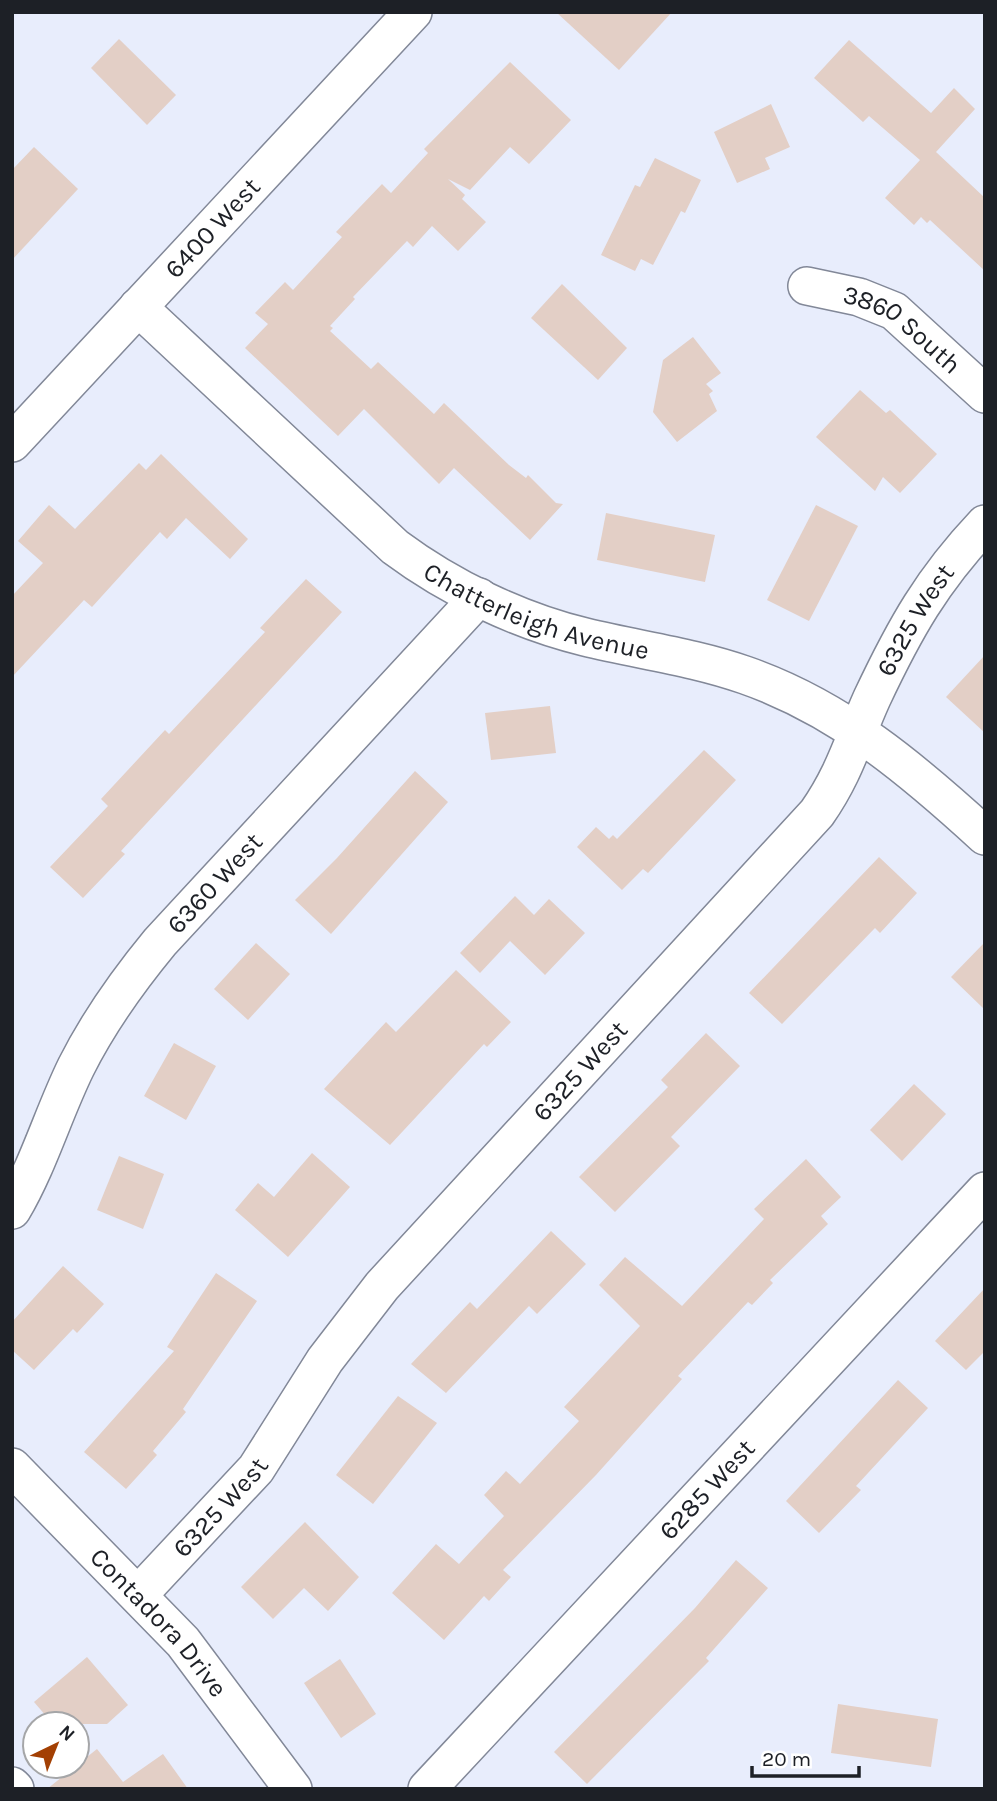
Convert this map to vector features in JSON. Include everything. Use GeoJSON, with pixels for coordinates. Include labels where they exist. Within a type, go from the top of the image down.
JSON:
{"type":"FeatureCollection","features":[{"type":"Feature","properties":{"kind":"street","name":"6400 West"},"geometry":{"type":"LineString","coordinates":[[12,443],[413,12]]}},
{"type":"Feature","properties":{"kind":"street","name":"3860 South"},"geometry":{"type":"LineString","coordinates":[[807,286],[859,297],[894,311],[985,394]]}},
{"type":"Feature","properties":{"kind":"street","name":"Chatterleigh Avenue"},"geometry":{"type":"LineString","coordinates":[[138,307],[395,547],[430,571],[479,597],[547,626],[583,637],[743,674],[802,697],[858,731],[925,781],[985,836]]}},
{"type":"Feature","properties":{"kind":"street","name":"6325 West"},"geometry":{"type":"LineString","coordinates":[[139,1594],[256,1469],[325,1360],[382,1286],[805,827],[844,770],[858,731],[909,621],[948,564],[985,524]]}},
{"type":"Feature","properties":{"kind":"street","name":"6360 West"},"geometry":{"type":"LineString","coordinates":[[12,1210],[33,1172],[75,1070],[114,1000],[160,942],[479,597]]}},
{"type":"Feature","properties":{"kind":"street","name":"6285 West"},"geometry":{"type":"LineString","coordinates":[[427,1789],[985,1191]]}},
{"type":"Feature","properties":{"kind":"street","name":"Contadora Drive"},"geometry":{"type":"LineString","coordinates":[[12,1467],[139,1594],[214,1679],[293,1789]]}},
{"type":"Feature","properties":{"kind":"building"},"geometry":{"type":"Polygon","coordinates":[[[556,12],[672,12],[619,70],[556,12]]]}},
{"type":"Feature","properties":{"kind":"building"},"geometry":{"type":"Polygon","coordinates":[[[119,39],[176,95],[147,125],[91,68],[119,39]]]}},
{"type":"Feature","properties":{"kind":"building"},"geometry":{"type":"Polygon","coordinates":[[[849,40],[931,113],[954,88],[975,109],[936,152],[985,198],[985,271],[930,220],[927,223],[921,217],[914,225],[885,198],[920,160],[869,116],[863,122],[814,78],[849,40]]]}},
{"type":"Feature","properties":{"kind":"building"},"geometry":{"type":"Polygon","coordinates":[[[510,62],[571,120],[529,164],[510,147],[470,190],[448,179],[465,195],[462,199],[486,222],[458,251],[432,226],[413,247],[407,241],[353,297],[355,299],[330,326],[333,328],[330,331],[371,369],[378,362],[434,414],[444,403],[509,465],[526,478],[528,475],[556,503],[563,504],[530,540],[454,468],[439,484],[364,409],[338,436],[245,348],[268,324],[255,313],[285,282],[293,290],[342,237],[336,232],[382,184],[391,193],[428,153],[424,149],[510,62]]]}},
{"type":"Feature","properties":{"kind":"building"},"geometry":{"type":"Polygon","coordinates":[[[771,104],[790,147],[765,158],[770,169],[737,183],[714,132],[771,104]]]}},
{"type":"Feature","properties":{"kind":"building"},"geometry":{"type":"Polygon","coordinates":[[[34,147],[78,189],[12,260],[12,170],[34,147]]]}},
{"type":"Feature","properties":{"kind":"building"},"geometry":{"type":"Polygon","coordinates":[[[655,158],[701,180],[685,213],[681,211],[653,265],[641,259],[635,271],[601,255],[635,185],[640,187],[655,158]]]}},
{"type":"Feature","properties":{"kind":"building"},"geometry":{"type":"Polygon","coordinates":[[[562,284],[627,348],[598,380],[531,318],[562,284]]]}},
{"type":"Feature","properties":{"kind":"building"},"geometry":{"type":"Polygon","coordinates":[[[693,337],[721,373],[706,384],[713,391],[709,394],[717,411],[677,442],[653,412],[663,360],[693,337]]]}},
{"type":"Feature","properties":{"kind":"building"},"geometry":{"type":"Polygon","coordinates":[[[860,390],[886,413],[890,410],[937,454],[900,493],[883,477],[875,491],[816,437],[860,390]]]}},
{"type":"Feature","properties":{"kind":"building"},"geometry":{"type":"Polygon","coordinates":[[[161,454],[248,539],[230,559],[186,518],[167,539],[160,532],[92,607],[84,600],[12,677],[12,596],[43,563],[18,541],[49,505],[75,529],[139,463],[146,470],[161,454]]]}},
{"type":"Feature","properties":{"kind":"building"},"geometry":{"type":"Polygon","coordinates":[[[816,505],[858,526],[809,621],[767,600],[816,505]]]}},
{"type":"Feature","properties":{"kind":"building"},"geometry":{"type":"Polygon","coordinates":[[[606,513],[715,535],[705,582],[597,560],[606,513]]]}},
{"type":"Feature","properties":{"kind":"building"},"geometry":{"type":"Polygon","coordinates":[[[306,579],[342,612],[121,851],[125,854],[83,898],[50,867],[108,806],[101,799],[165,730],[169,734],[265,632],[260,628],[306,579]]]}},
{"type":"Feature","properties":{"kind":"building"},"geometry":{"type":"Polygon","coordinates":[[[985,655],[985,733],[946,697],[985,655]]]}},
{"type":"Feature","properties":{"kind":"building"},"geometry":{"type":"Polygon","coordinates":[[[550,706],[556,753],[491,760],[485,713],[550,706]]]}},
{"type":"Feature","properties":{"kind":"building"},"geometry":{"type":"Polygon","coordinates":[[[704,750],[736,780],[648,873],[643,869],[622,890],[577,847],[596,827],[609,839],[613,835],[617,839],[704,750]]]}},
{"type":"Feature","properties":{"kind":"building"},"geometry":{"type":"Polygon","coordinates":[[[415,771],[448,802],[331,934],[295,900],[337,858],[415,771]]]}},
{"type":"Feature","properties":{"kind":"building"},"geometry":{"type":"Polygon","coordinates":[[[879,857],[917,893],[880,933],[875,928],[782,1024],[749,993],[879,857]]]}},
{"type":"Feature","properties":{"kind":"building"},"geometry":{"type":"Polygon","coordinates":[[[515,896],[534,915],[549,899],[585,933],[545,975],[510,941],[480,973],[460,953],[515,896]]]}},
{"type":"Feature","properties":{"kind":"building"},"geometry":{"type":"Polygon","coordinates":[[[985,942],[985,1010],[951,977],[985,942]]]}},
{"type":"Feature","properties":{"kind":"building"},"geometry":{"type":"Polygon","coordinates":[[[256,943],[290,974],[248,1020],[214,989],[256,943]]]}},
{"type":"Feature","properties":{"kind":"building"},"geometry":{"type":"Polygon","coordinates":[[[456,970],[511,1022],[487,1047],[484,1044],[390,1145],[324,1089],[386,1022],[396,1032],[456,970]]]}},
{"type":"Feature","properties":{"kind":"building"},"geometry":{"type":"Polygon","coordinates":[[[706,1033],[740,1066],[671,1137],[680,1146],[615,1212],[579,1177],[668,1087],[661,1080],[706,1033]]]}},
{"type":"Feature","properties":{"kind":"building"},"geometry":{"type":"Polygon","coordinates":[[[174,1043],[216,1066],[186,1120],[144,1096],[174,1043]]]}},
{"type":"Feature","properties":{"kind":"building"},"geometry":{"type":"Polygon","coordinates":[[[914,1084],[946,1114],[902,1161],[870,1130],[914,1084]]]}},
{"type":"Feature","properties":{"kind":"building"},"geometry":{"type":"Polygon","coordinates":[[[312,1153],[350,1187],[288,1257],[235,1210],[258,1183],[274,1197],[312,1153]]]}},
{"type":"Feature","properties":{"kind":"building"},"geometry":{"type":"Polygon","coordinates":[[[119,1156],[164,1174],[143,1229],[97,1210],[119,1156]]]}},
{"type":"Feature","properties":{"kind":"building"},"geometry":{"type":"Polygon","coordinates":[[[806,1159],[841,1197],[821,1216],[828,1224],[770,1280],[773,1283],[752,1305],[748,1302],[678,1376],[682,1379],[596,1475],[503,1570],[511,1577],[489,1601],[484,1596],[444,1640],[392,1593],[436,1544],[459,1564],[504,1516],[484,1495],[506,1471],[520,1484],[579,1421],[564,1407],[640,1326],[599,1285],[625,1257],[682,1306],[764,1219],[754,1209],[806,1159]]]}},
{"type":"Feature","properties":{"kind":"building"},"geometry":{"type":"Polygon","coordinates":[[[551,1231],[586,1264],[537,1314],[529,1306],[446,1393],[411,1364],[470,1302],[477,1309],[551,1231]]]}},
{"type":"Feature","properties":{"kind":"building"},"geometry":{"type":"Polygon","coordinates":[[[63,1266],[104,1304],[77,1333],[73,1329],[34,1370],[12,1350],[12,1322],[63,1266]]]}},
{"type":"Feature","properties":{"kind":"building"},"geometry":{"type":"Polygon","coordinates":[[[216,1273],[257,1301],[183,1409],[186,1412],[153,1451],[157,1455],[126,1489],[84,1452],[174,1351],[167,1347],[216,1273]]]}},
{"type":"Feature","properties":{"kind":"building"},"geometry":{"type":"Polygon","coordinates":[[[985,1288],[985,1351],[966,1370],[935,1341],[985,1288]]]}},
{"type":"Feature","properties":{"kind":"building"},"geometry":{"type":"Polygon","coordinates":[[[898,1380],[928,1408],[856,1486],[861,1490],[819,1533],[786,1501],[898,1380]]]}},
{"type":"Feature","properties":{"kind":"building"},"geometry":{"type":"Polygon","coordinates":[[[398,1396],[437,1423],[373,1504],[336,1475],[398,1396]]]}},
{"type":"Feature","properties":{"kind":"building"},"geometry":{"type":"Polygon","coordinates":[[[305,1522],[359,1577],[328,1611],[304,1588],[273,1619],[241,1587],[305,1522]]]}},
{"type":"Feature","properties":{"kind":"building"},"geometry":{"type":"Polygon","coordinates":[[[736,1560],[768,1588],[706,1658],[709,1661],[587,1784],[554,1752],[695,1608],[736,1560]]]}},
{"type":"Feature","properties":{"kind":"building"},"geometry":{"type":"Polygon","coordinates":[[[87,1657],[128,1705],[107,1724],[91,1724],[91,1710],[41,1710],[34,1702],[87,1657]]]}},
{"type":"Feature","properties":{"kind":"building"},"geometry":{"type":"Polygon","coordinates":[[[340,1659],[376,1714],[341,1738],[304,1683],[340,1659]]]}},
{"type":"Feature","properties":{"kind":"building"},"geometry":{"type":"Polygon","coordinates":[[[838,1704],[938,1719],[931,1767],[831,1753],[838,1704]]]}},
{"type":"Feature","properties":{"kind":"building"},"geometry":{"type":"Polygon","coordinates":[[[97,1749],[123,1782],[163,1754],[188,1789],[47,1789],[58,1780],[91,1780],[91,1754],[97,1749]]]}}]}
